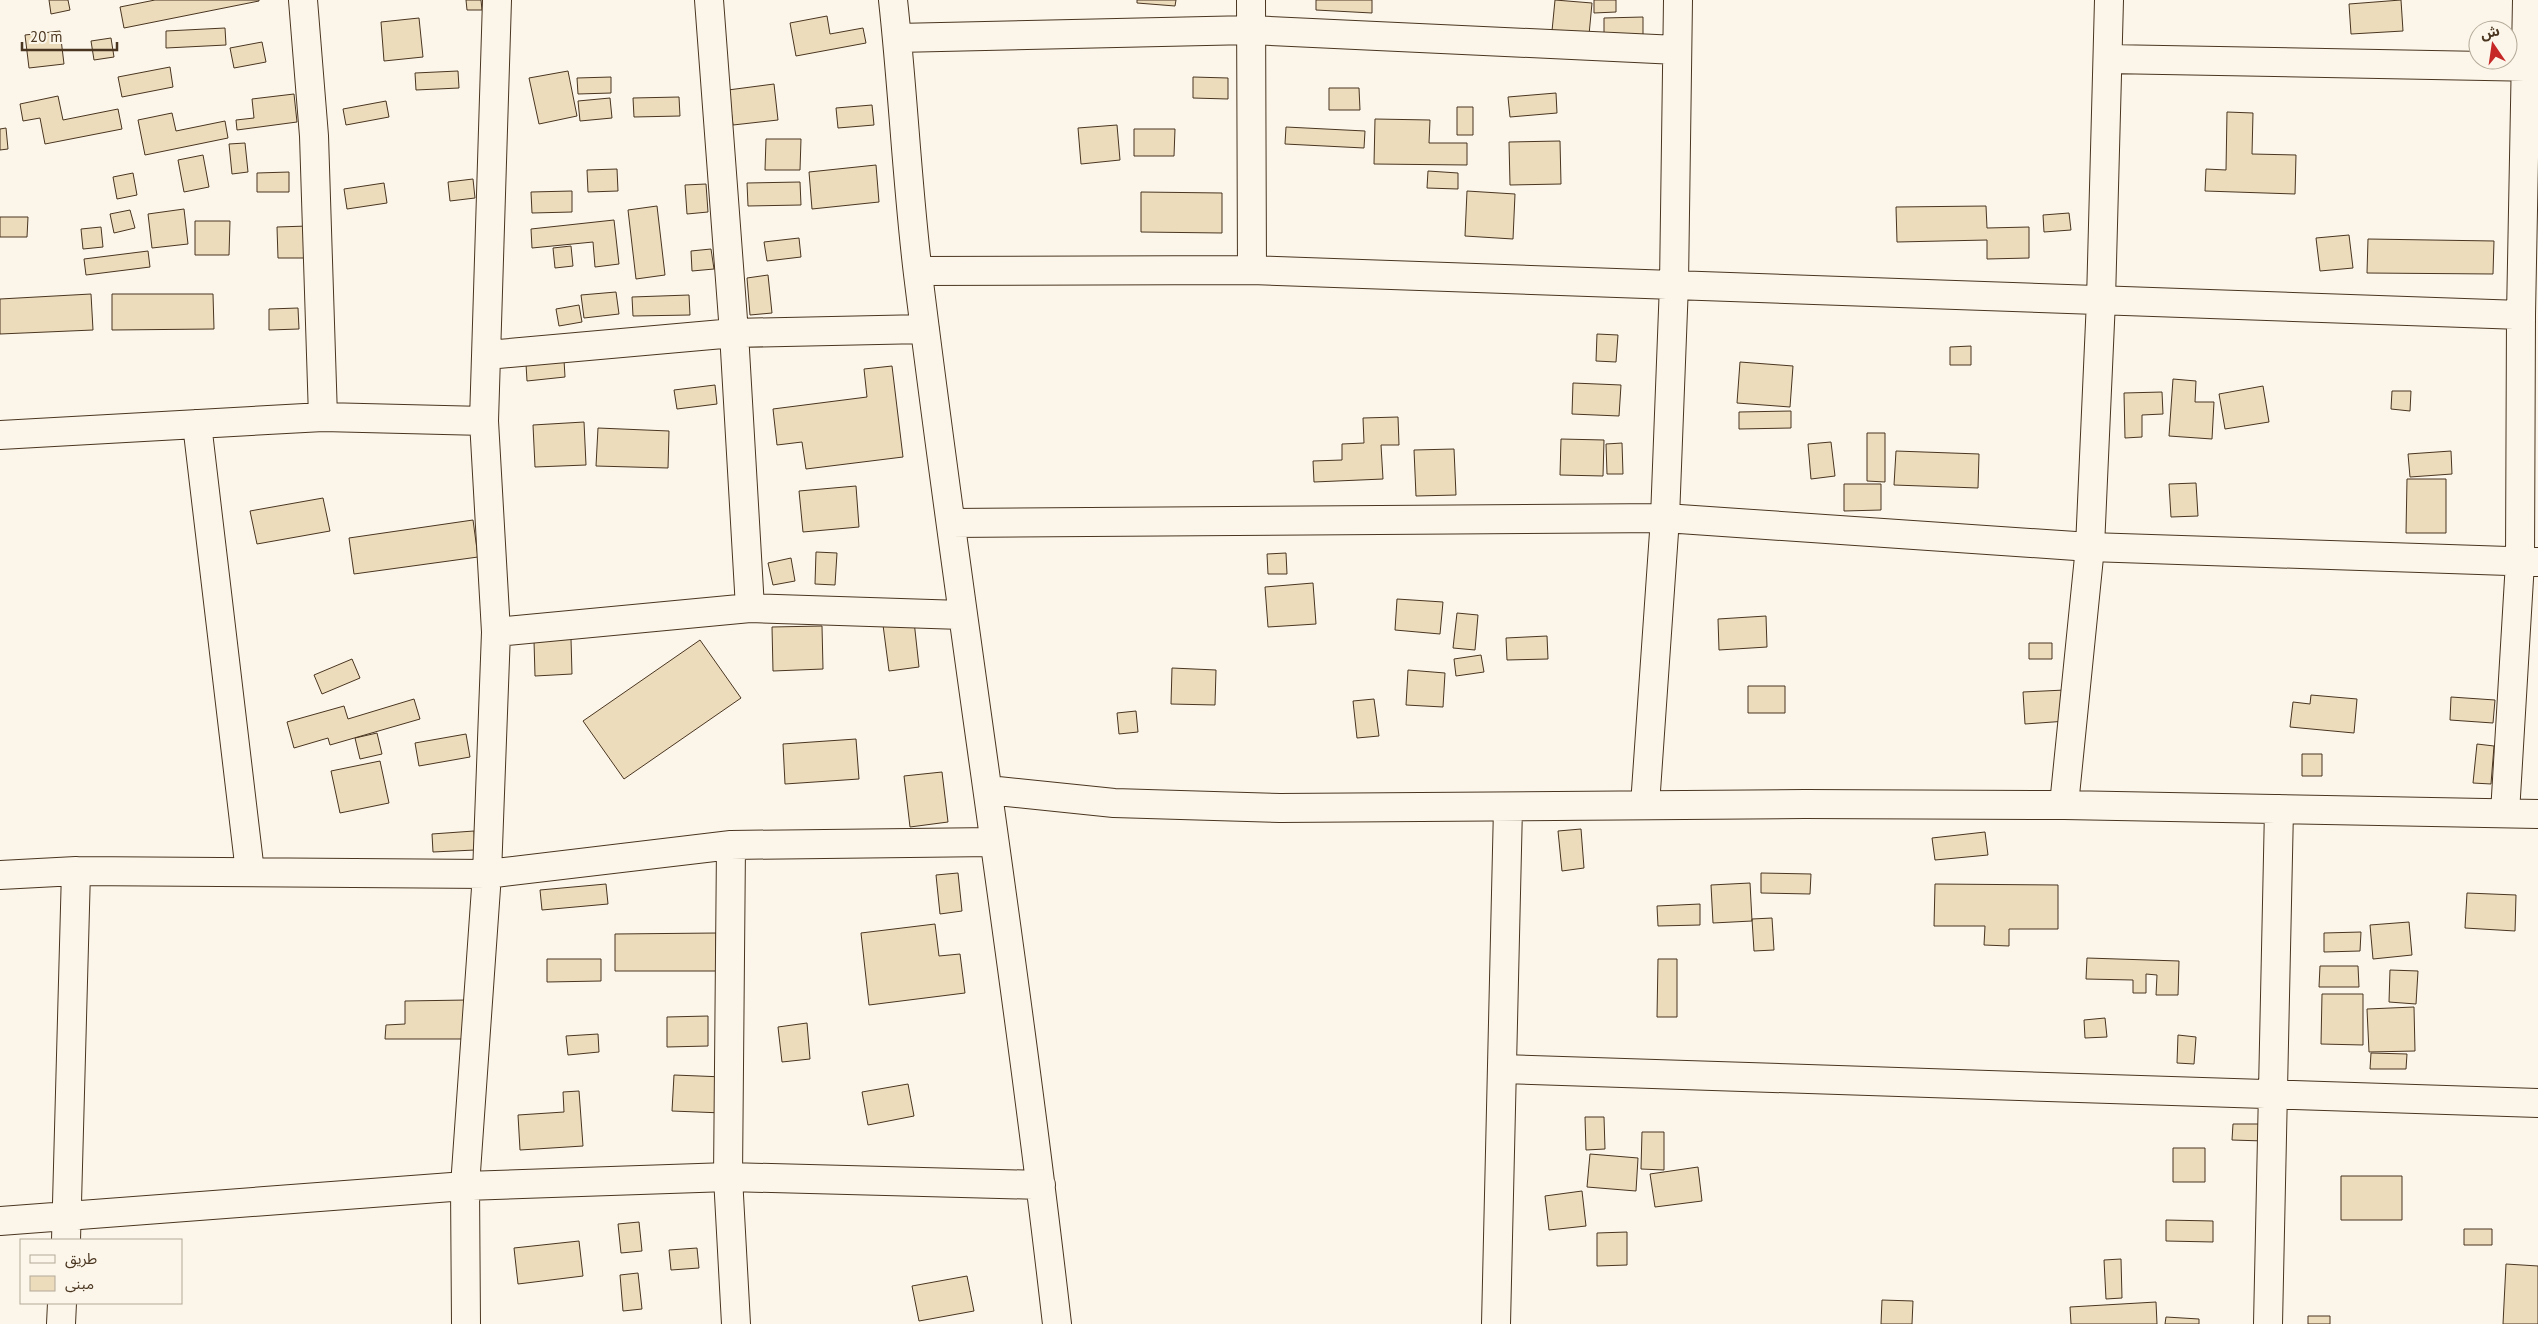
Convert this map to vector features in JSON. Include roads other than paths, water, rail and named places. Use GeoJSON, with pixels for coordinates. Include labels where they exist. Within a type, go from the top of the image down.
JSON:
{"type":"FeatureCollection","features":[{"type":"Feature","properties":{"kind":"street"},"geometry":{"type":"LineString","coordinates":[[303,0],[314,136],[323,416]]}},
{"type":"Feature","properties":{"kind":"street"},"geometry":{"type":"LineString","coordinates":[[466,1324],[465,1186],[487,874],[496,632],[484,421],[497,0]]}},
{"type":"Feature","properties":{"kind":"street"},"geometry":{"type":"LineString","coordinates":[[709,0],[734,333],[750,608]]}},
{"type":"Feature","properties":{"kind":"street"},"geometry":{"type":"LineString","coordinates":[[893,0],[925,329],[952,522],[962,615],[988,790],[993,842],[1041,1185],[1057,1324]]}},
{"type":"Feature","properties":{"kind":"street"},"geometry":{"type":"LineString","coordinates":[[1251,0],[1252,270]]}},
{"type":"Feature","properties":{"kind":"street"},"geometry":{"type":"LineString","coordinates":[[1645,805],[1665,518],[1674,284],[1678,0]]}},
{"type":"Feature","properties":{"kind":"street"},"geometry":{"type":"LineString","coordinates":[[2064,805],[2090,547],[2101,300],[2109,0]]}},
{"type":"Feature","properties":{"kind":"street"},"geometry":{"type":"LineString","coordinates":[[2504,813],[2529,562],[2521,315],[2531,67],[2527,0]]}},
{"type":"Feature","properties":{"kind":"street"},"geometry":{"type":"LineString","coordinates":[[897,38],[1251,30],[1676,50]]}},
{"type":"Feature","properties":{"kind":"street"},"geometry":{"type":"LineString","coordinates":[[2108,59],[2531,67]]}},
{"type":"Feature","properties":{"kind":"street"},"geometry":{"type":"LineString","coordinates":[[918,271],[1252,270],[2521,315]]}},
{"type":"Feature","properties":{"kind":"street"},"geometry":{"type":"LineString","coordinates":[[487,355],[734,333],[925,329]]}},
{"type":"Feature","properties":{"kind":"street"},"geometry":{"type":"LineString","coordinates":[[0,435],[323,416],[484,421]]}},
{"type":"Feature","properties":{"kind":"street"},"geometry":{"type":"LineString","coordinates":[[197,424],[250,872]]}},
{"type":"Feature","properties":{"kind":"street"},"geometry":{"type":"LineString","coordinates":[[952,522],[1665,518],[2090,547],[2529,562]]}},
{"type":"Feature","properties":{"kind":"street"},"geometry":{"type":"LineString","coordinates":[[496,632],[750,608],[962,615]]}},
{"type":"Feature","properties":{"kind":"street"},"geometry":{"type":"LineString","coordinates":[[988,790],[1124,803],[1280,808],[1508,808],[1645,805],[2064,805],[2538,814]]}},
{"type":"Feature","properties":{"kind":"street"},"geometry":{"type":"LineString","coordinates":[[1496,1324],[1508,808]]}},
{"type":"Feature","properties":{"kind":"street"},"geometry":{"type":"LineString","coordinates":[[2268,1324],[2279,809]]}},
{"type":"Feature","properties":{"kind":"street"},"geometry":{"type":"LineString","coordinates":[[0,874],[76,871],[487,874],[731,845],[993,842]]}},
{"type":"Feature","properties":{"kind":"street"},"geometry":{"type":"LineString","coordinates":[[731,845],[728,1177],[736,1324]]}},
{"type":"Feature","properties":{"kind":"street"},"geometry":{"type":"LineString","coordinates":[[67,1228],[76,871]]}},
{"type":"Feature","properties":{"kind":"street"},"geometry":{"type":"LineString","coordinates":[[1502,1069],[2538,1103]]}},
{"type":"Feature","properties":{"kind":"street"},"geometry":{"type":"LineString","coordinates":[[0,1221],[67,1228],[465,1186],[728,1177],[1041,1185]]}},
{"type":"Feature","properties":{"kind":"street"},"geometry":{"type":"LineString","coordinates":[[61,1324],[62,1304]]}}]}
